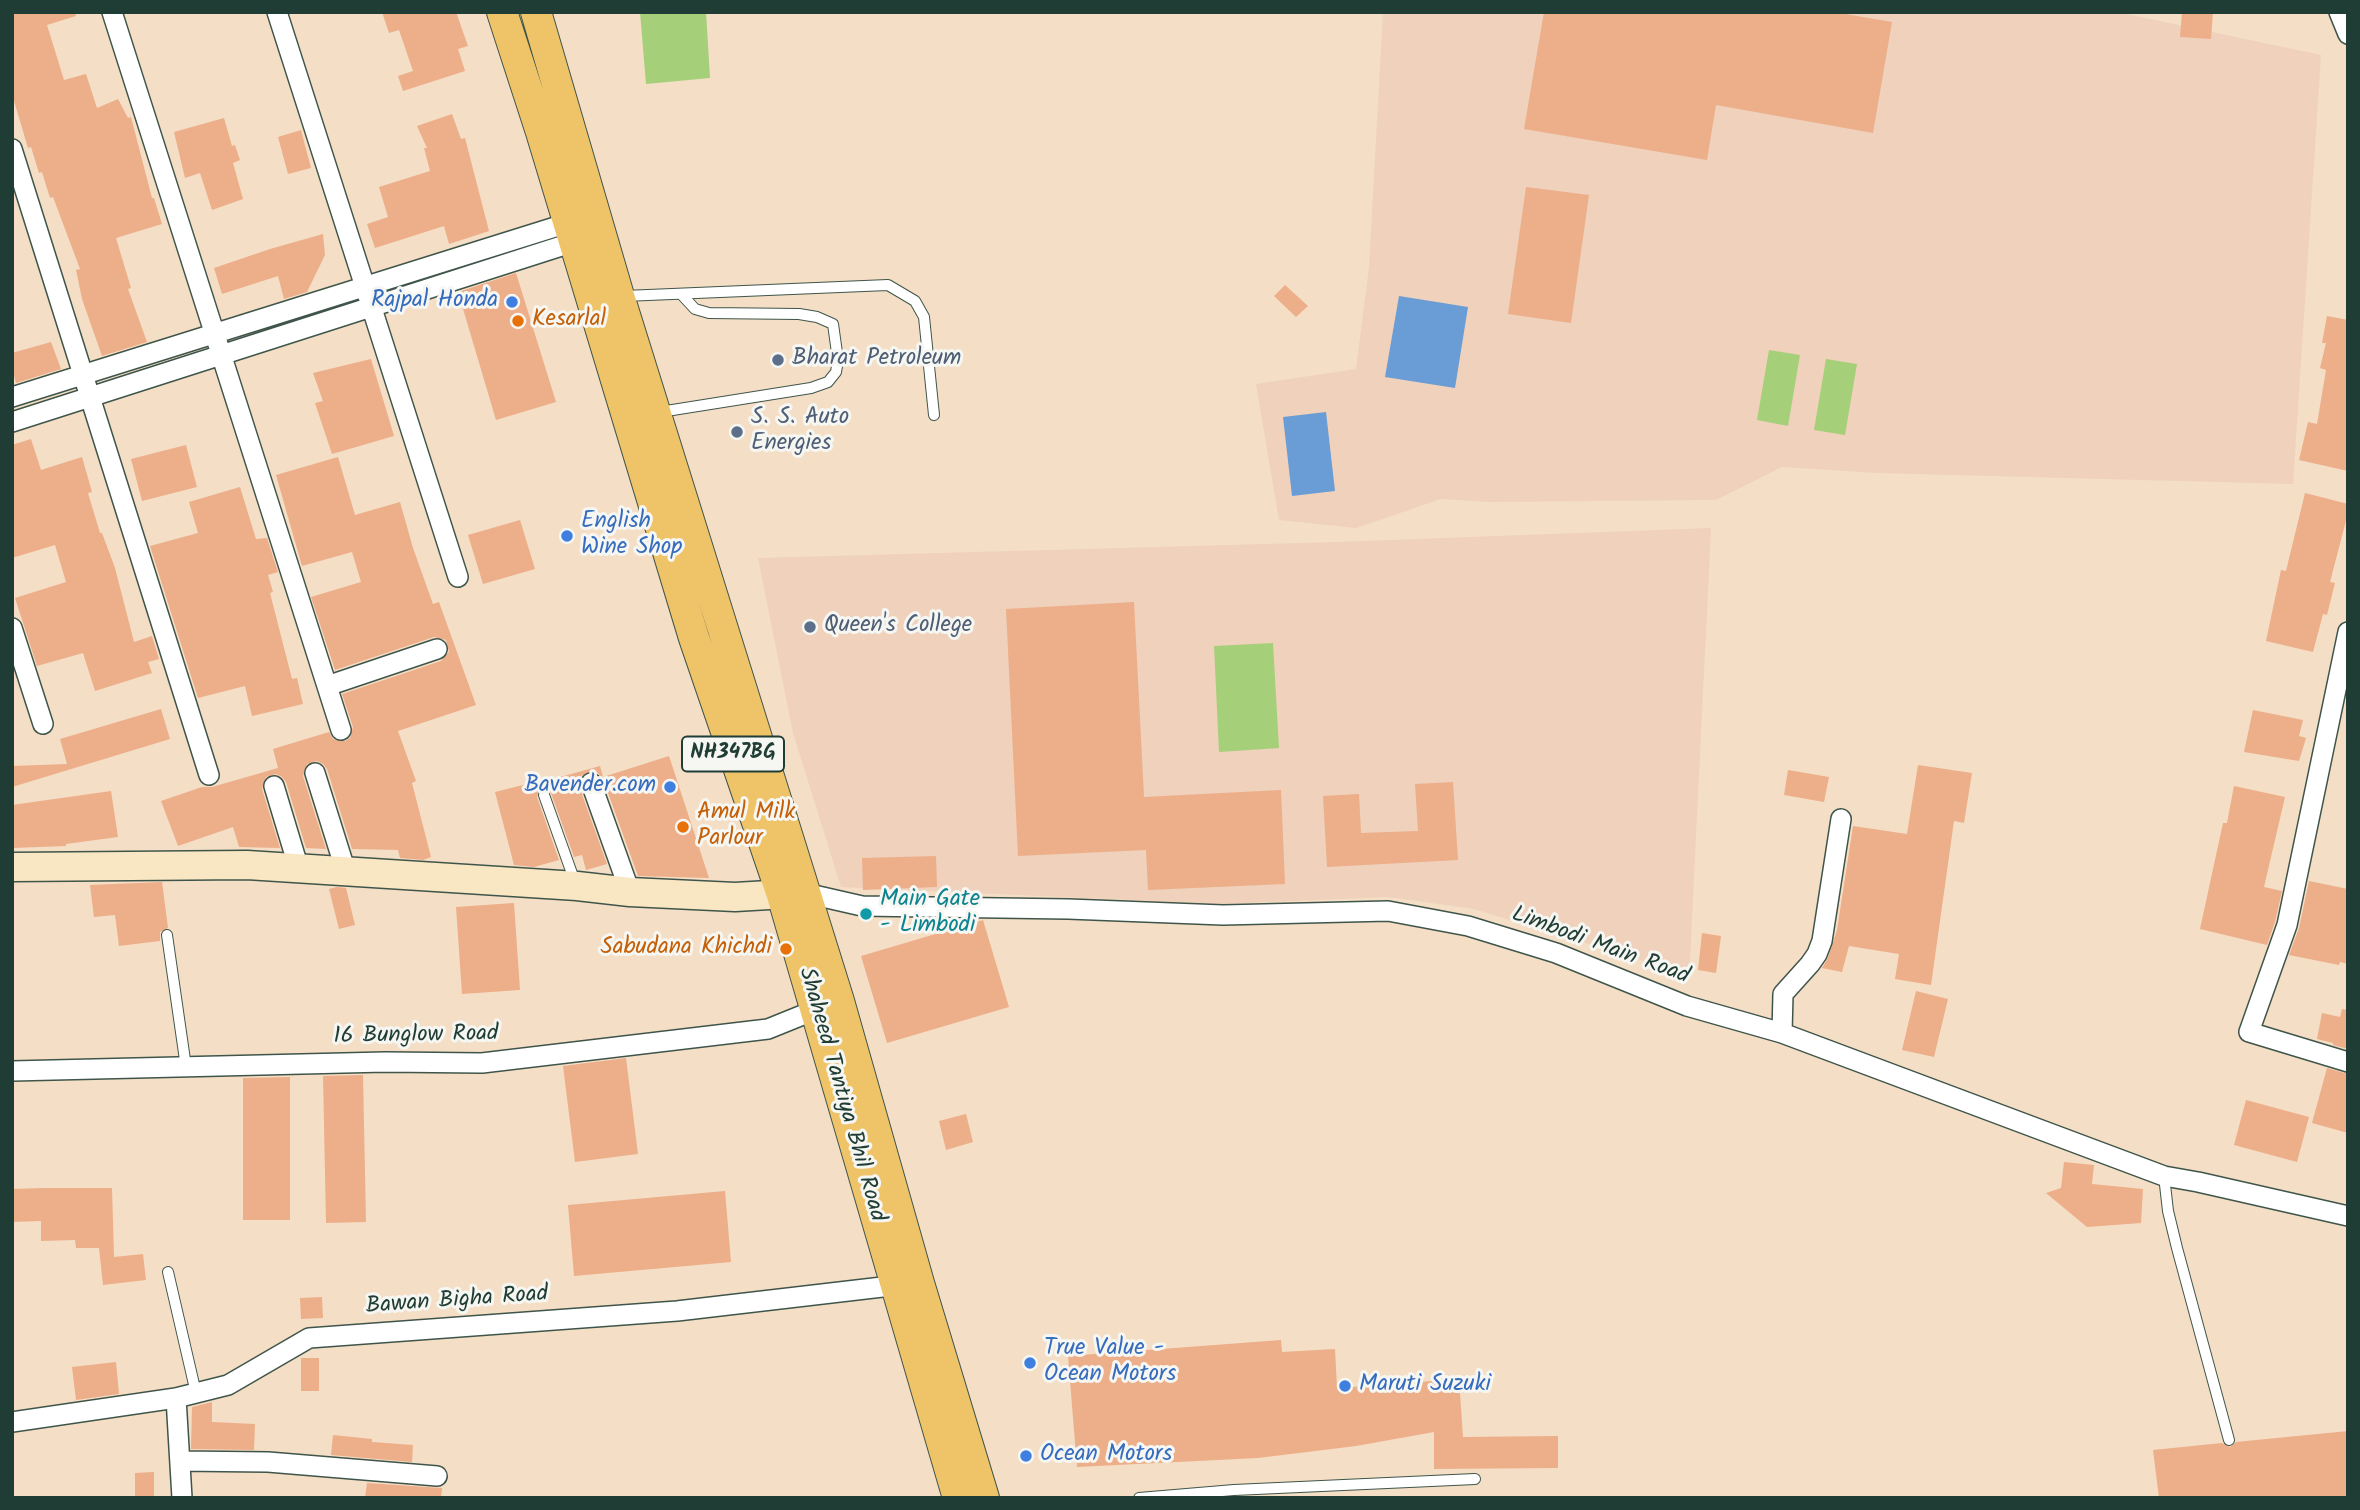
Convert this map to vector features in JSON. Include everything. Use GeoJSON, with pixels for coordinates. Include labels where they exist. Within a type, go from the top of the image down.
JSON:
{"type":"FeatureCollection","features":[{"type":"Feature","properties":{"kind":"main road","name":"Shaheed Tantiya Bhil Road"},"geometry":{"type":"LineString","coordinates":[[502,12],[571,232],[597,271],[619,296],[656,412],[793,894],[815,1010],[907,1284],[984,1498]]}},
{"type":"Feature","properties":{"kind":"main road","name":"Shaheed Tantiya Bhil Road"},"geometry":{"type":"LineString","coordinates":[[536,12],[597,271],[694,638],[842,1014],[958,1498]]}},
{"type":"Feature","properties":{"kind":"street"},"geometry":{"type":"LineString","coordinates":[[111,12],[341,730]]}},
{"type":"Feature","properties":{"kind":"street"},"geometry":{"type":"LineString","coordinates":[[277,12],[458,577]]}},
{"type":"Feature","properties":{"kind":"street"},"geometry":{"type":"LineString","coordinates":[[2339,12],[2348,34]]}},
{"type":"Feature","properties":{"kind":"street"},"geometry":{"type":"LineString","coordinates":[[12,149],[209,775]]}},
{"type":"Feature","properties":{"kind":"street"},"geometry":{"type":"LineString","coordinates":[[12,397],[365,286],[571,232]]}},
{"type":"Feature","properties":{"kind":"street"},"geometry":{"type":"LineString","coordinates":[[12,422],[371,306],[571,232]]}},
{"type":"Feature","properties":{"kind":"street"},"geometry":{"type":"LineString","coordinates":[[12,628],[43,724]]}},
{"type":"Feature","properties":{"kind":"street"},"geometry":{"type":"LineString","coordinates":[[2348,632],[2341,694],[2287,925],[2249,1032],[2348,1062]]}},
{"type":"Feature","properties":{"kind":"street"},"geometry":{"type":"LineString","coordinates":[[327,686],[437,649]]}},
{"type":"Feature","properties":{"kind":"street"},"geometry":{"type":"LineString","coordinates":[[315,773],[346,872]]}},
{"type":"Feature","properties":{"kind":"street"},"geometry":{"type":"LineString","coordinates":[[591,783],[631,892]]}},
{"type":"Feature","properties":{"kind":"street"},"geometry":{"type":"LineString","coordinates":[[274,786],[299,869]]}},
{"type":"Feature","properties":{"kind":"street"},"geometry":{"type":"LineString","coordinates":[[1782,1033],[1783,994],[1810,964],[1822,941],[1841,819]]}},
{"type":"Feature","properties":{"kind":"street"},"geometry":{"type":"LineString","coordinates":[[12,867],[247,865],[576,886],[631,892],[735,897],[793,894]]}},
{"type":"Feature","properties":{"kind":"street","name":"Limbodi Main Road"},"geometry":{"type":"LineString","coordinates":[[793,894],[862,906],[1069,909],[1223,915],[1388,911],[1468,926],[1556,953],[1687,1006],[1782,1033],[2164,1176],[2348,1216]]}},
{"type":"Feature","properties":{"kind":"street","name":"16 Bunglow Road"},"geometry":{"type":"LineString","coordinates":[[12,1071],[385,1062],[482,1063],[768,1029],[815,1010]]}},
{"type":"Feature","properties":{"kind":"street","name":"Bawan Bigha Road"},"geometry":{"type":"LineString","coordinates":[[12,1422],[176,1398],[228,1385],[309,1338],[677,1311],[907,1284]]}},
{"type":"Feature","properties":{"kind":"street"},"geometry":{"type":"LineString","coordinates":[[176,1398],[182,1498]]}},
{"type":"Feature","properties":{"kind":"street"},"geometry":{"type":"LineString","coordinates":[[180,1461],[268,1462],[438,1476]]}},
{"type":"Feature","properties":{"kind":"lane"},"geometry":{"type":"LineString","coordinates":[[619,296],[888,285],[915,301],[924,317],[934,415]]}},
{"type":"Feature","properties":{"kind":"lane"},"geometry":{"type":"LineString","coordinates":[[656,412],[811,388],[828,382],[836,372],[838,359],[833,324],[817,317],[799,314],[709,313],[695,309],[682,295]]}},
{"type":"Feature","properties":{"kind":"lane"},"geometry":{"type":"LineString","coordinates":[[544,796],[576,886]]}},
{"type":"Feature","properties":{"kind":"lane"},"geometry":{"type":"LineString","coordinates":[[167,935],[186,1067]]}},
{"type":"Feature","properties":{"kind":"lane"},"geometry":{"type":"LineString","coordinates":[[2164,1176],[2168,1211],[2177,1248],[2229,1440]]}},
{"type":"Feature","properties":{"kind":"lane"},"geometry":{"type":"LineString","coordinates":[[168,1272],[196,1393]]}},
{"type":"Feature","properties":{"kind":"lane"},"geometry":{"type":"LineString","coordinates":[[1139,1498],[1272,1488],[1475,1479]]}},
{"type":"Feature","properties":{"kind":"shaded area"},"geometry":{"type":"Polygon","coordinates":[[[1383,12],[2117,12],[2321,55],[2293,484],[1878,473],[1782,467],[1716,500],[1489,502],[1441,499],[1356,528],[1279,520],[1256,384],[1356,369],[1369,267],[1383,12]]]}},
{"type":"Feature","properties":{"kind":"shaded area"},"geometry":{"type":"Polygon","coordinates":[[[1711,528],[1689,979],[1638,959],[1474,909],[1388,897],[1220,904],[841,887],[793,733],[758,558],[1337,542],[1711,528]]]}},
{"type":"Feature","properties":{"kind":"green space"},"geometry":{"type":"Polygon","coordinates":[[[640,12],[706,12],[710,78],[646,84],[640,12]]]}},
{"type":"Feature","properties":{"kind":"green space"},"geometry":{"type":"Polygon","coordinates":[[[1769,350],[1800,355],[1788,426],[1757,420],[1769,350]]]}},
{"type":"Feature","properties":{"kind":"green space"},"geometry":{"type":"Polygon","coordinates":[[[1826,359],[1857,364],[1845,435],[1814,430],[1826,359]]]}},
{"type":"Feature","properties":{"kind":"green space"},"geometry":{"type":"Polygon","coordinates":[[[1273,643],[1279,748],[1219,752],[1214,646],[1273,643]]]}},
{"type":"Feature","properties":{"kind":"water"},"geometry":{"type":"Polygon","coordinates":[[[1399,296],[1468,307],[1455,388],[1385,377],[1399,296]]]}},
{"type":"Feature","properties":{"kind":"water"},"geometry":{"type":"Polygon","coordinates":[[[1326,412],[1335,491],[1292,496],[1283,417],[1326,412]]]}},
{"type":"Feature","properties":{"kind":"building"},"geometry":{"type":"Polygon","coordinates":[[[12,12],[75,12],[76,16],[47,25],[64,80],[86,74],[97,108],[118,99],[128,118],[131,117],[152,198],[162,224],[116,238],[131,288],[128,289],[147,342],[102,356],[82,299],[76,270],[80,269],[53,197],[50,198],[42,172],[39,173],[31,147],[28,148],[12,94],[12,12]]]}},
{"type":"Feature","properties":{"kind":"building"},"geometry":{"type":"Polygon","coordinates":[[[382,12],[456,12],[468,46],[458,49],[465,71],[403,91],[398,76],[413,71],[399,30],[389,33],[382,12]]]}},
{"type":"Feature","properties":{"kind":"building"},"geometry":{"type":"Polygon","coordinates":[[[1544,12],[1834,12],[1892,22],[1873,133],[1716,105],[1707,160],[1524,129],[1544,12]]]}},
{"type":"Feature","properties":{"kind":"building"},"geometry":{"type":"Polygon","coordinates":[[[2182,12],[2213,12],[2211,39],[2180,37],[2182,12]]]}},
{"type":"Feature","properties":{"kind":"building"},"geometry":{"type":"Polygon","coordinates":[[[452,114],[461,139],[465,138],[489,231],[449,244],[444,226],[375,248],[367,224],[388,217],[379,187],[430,171],[424,148],[427,148],[417,126],[452,114]]]}},
{"type":"Feature","properties":{"kind":"building"},"geometry":{"type":"Polygon","coordinates":[[[224,118],[232,146],[235,145],[240,160],[233,163],[243,199],[212,210],[200,173],[185,178],[174,132],[224,118]]]}},
{"type":"Feature","properties":{"kind":"building"},"geometry":{"type":"Polygon","coordinates":[[[301,130],[311,168],[288,174],[278,137],[301,130]]]}},
{"type":"Feature","properties":{"kind":"building"},"geometry":{"type":"Polygon","coordinates":[[[1526,187],[1589,195],[1571,323],[1508,314],[1526,187]]]}},
{"type":"Feature","properties":{"kind":"building"},"geometry":{"type":"Polygon","coordinates":[[[323,234],[325,255],[307,292],[284,299],[278,276],[222,294],[214,268],[323,234]]]}},
{"type":"Feature","properties":{"kind":"building"},"geometry":{"type":"Polygon","coordinates":[[[516,273],[556,402],[496,420],[458,292],[516,273]]]}},
{"type":"Feature","properties":{"kind":"building"},"geometry":{"type":"Polygon","coordinates":[[[1285,285],[1308,306],[1296,317],[1274,296],[1285,285]]]}},
{"type":"Feature","properties":{"kind":"building"},"geometry":{"type":"Polygon","coordinates":[[[2327,316],[2348,320],[2348,471],[2299,460],[2308,422],[2317,424],[2326,370],[2320,368],[2326,343],[2322,343],[2327,316]]]}},
{"type":"Feature","properties":{"kind":"building"},"geometry":{"type":"Polygon","coordinates":[[[51,342],[61,369],[16,383],[12,353],[51,342]]]}},
{"type":"Feature","properties":{"kind":"building"},"geometry":{"type":"Polygon","coordinates":[[[371,359],[394,436],[332,454],[315,403],[323,401],[313,373],[371,359]]]}},
{"type":"Feature","properties":{"kind":"building"},"geometry":{"type":"Polygon","coordinates":[[[31,439],[41,470],[82,457],[92,492],[88,493],[100,533],[115,568],[134,642],[152,636],[159,659],[148,662],[152,673],[95,691],[83,653],[37,666],[15,598],[66,582],[55,545],[12,558],[12,445],[31,439]]]}},
{"type":"Feature","properties":{"kind":"building"},"geometry":{"type":"Polygon","coordinates":[[[186,445],[197,487],[142,501],[131,459],[186,445]]]}},
{"type":"Feature","properties":{"kind":"building"},"geometry":{"type":"Polygon","coordinates":[[[338,457],[355,515],[400,502],[433,604],[439,602],[476,705],[398,731],[416,781],[412,783],[431,857],[423,860],[400,858],[398,850],[352,849],[327,769],[317,761],[307,764],[303,776],[326,849],[306,848],[286,782],[276,774],[266,777],[262,789],[280,848],[239,847],[233,827],[178,846],[161,801],[202,787],[212,787],[278,768],[273,749],[329,732],[333,739],[345,741],[350,738],[353,727],[342,694],[441,661],[449,652],[446,640],[434,637],[335,670],[311,597],[361,582],[352,552],[302,566],[276,475],[338,457]]]}},
{"type":"Feature","properties":{"kind":"building"},"geometry":{"type":"Polygon","coordinates":[[[240,487],[256,539],[267,538],[278,572],[268,575],[273,592],[270,593],[292,679],[297,678],[303,704],[252,716],[245,686],[198,698],[150,546],[198,533],[189,502],[240,487]]]}},
{"type":"Feature","properties":{"kind":"building"},"geometry":{"type":"Polygon","coordinates":[[[2305,493],[2348,504],[2330,582],[2335,583],[2313,652],[2266,641],[2281,570],[2286,571],[2305,493]]]}},
{"type":"Feature","properties":{"kind":"building"},"geometry":{"type":"Polygon","coordinates":[[[520,520],[535,569],[483,584],[468,535],[520,520]]]}},
{"type":"Feature","properties":{"kind":"building"},"geometry":{"type":"Polygon","coordinates":[[[1134,602],[1144,797],[1281,790],[1285,884],[1148,890],[1146,850],[1018,856],[1006,609],[1134,602]]]}},
{"type":"Feature","properties":{"kind":"building"},"geometry":{"type":"Polygon","coordinates":[[[161,709],[170,739],[12,787],[12,766],[67,764],[60,739],[161,709]]]}},
{"type":"Feature","properties":{"kind":"building"},"geometry":{"type":"Polygon","coordinates":[[[2253,710],[2303,720],[2299,736],[2306,738],[2299,761],[2244,752],[2253,710]]]}},
{"type":"Feature","properties":{"kind":"building"},"geometry":{"type":"Polygon","coordinates":[[[669,756],[709,878],[638,876],[603,779],[593,771],[581,776],[579,786],[607,864],[586,870],[582,855],[574,857],[551,793],[545,788],[539,790],[537,797],[559,860],[534,867],[514,865],[495,792],[600,766],[603,777],[669,756]]]}},
{"type":"Feature","properties":{"kind":"building"},"geometry":{"type":"Polygon","coordinates":[[[1918,765],[1972,773],[1964,823],[1954,821],[1931,985],[1895,979],[1899,954],[1849,946],[1842,972],[1822,968],[1837,930],[1853,826],[1907,834],[1918,765]]]}},
{"type":"Feature","properties":{"kind":"building"},"geometry":{"type":"Polygon","coordinates":[[[1788,770],[1829,777],[1824,802],[1784,795],[1788,770]]]}},
{"type":"Feature","properties":{"kind":"building"},"geometry":{"type":"Polygon","coordinates":[[[1453,782],[1458,860],[1327,867],[1323,796],[1359,794],[1361,833],[1418,831],[1415,784],[1453,782]]]}},
{"type":"Feature","properties":{"kind":"building"},"geometry":{"type":"Polygon","coordinates":[[[2234,786],[2285,797],[2264,887],[2282,891],[2267,945],[2200,929],[2223,823],[2227,823],[2234,786]]]}},
{"type":"Feature","properties":{"kind":"building"},"geometry":{"type":"Polygon","coordinates":[[[111,791],[118,837],[66,846],[12,848],[12,805],[111,791]]]}},
{"type":"Feature","properties":{"kind":"building"},"geometry":{"type":"Polygon","coordinates":[[[936,856],[937,887],[863,890],[862,858],[936,856]]]}},
{"type":"Feature","properties":{"kind":"building"},"geometry":{"type":"Polygon","coordinates":[[[2309,881],[2348,889],[2348,964],[2340,962],[2339,965],[2289,955],[2299,928],[2309,881]]]}},
{"type":"Feature","properties":{"kind":"building"},"geometry":{"type":"Polygon","coordinates":[[[162,882],[168,928],[160,932],[160,941],[119,946],[115,915],[94,917],[90,885],[162,882]]]}},
{"type":"Feature","properties":{"kind":"building"},"geometry":{"type":"Polygon","coordinates":[[[346,888],[355,925],[339,929],[329,889],[346,888]]]}},
{"type":"Feature","properties":{"kind":"building"},"geometry":{"type":"Polygon","coordinates":[[[514,903],[520,990],[462,994],[456,907],[514,903]]]}},
{"type":"Feature","properties":{"kind":"building"},"geometry":{"type":"Polygon","coordinates":[[[983,920],[1009,1007],[887,1043],[861,956],[983,920]]]}},
{"type":"Feature","properties":{"kind":"building"},"geometry":{"type":"Polygon","coordinates":[[[1702,933],[1721,936],[1716,973],[1698,970],[1702,933]]]}},
{"type":"Feature","properties":{"kind":"building"},"geometry":{"type":"Polygon","coordinates":[[[1916,991],[1948,999],[1934,1057],[1902,1050],[1916,991]]]}},
{"type":"Feature","properties":{"kind":"building"},"geometry":{"type":"Polygon","coordinates":[[[2342,1009],[2348,1010],[2348,1049],[2317,1039],[2322,1013],[2340,1017],[2342,1009]]]}},
{"type":"Feature","properties":{"kind":"building"},"geometry":{"type":"Polygon","coordinates":[[[626,1058],[638,1154],[575,1162],[563,1066],[626,1058]]]}},
{"type":"Feature","properties":{"kind":"building"},"geometry":{"type":"Polygon","coordinates":[[[2327,1068],[2348,1074],[2348,1133],[2312,1123],[2327,1068]]]}},
{"type":"Feature","properties":{"kind":"building"},"geometry":{"type":"Polygon","coordinates":[[[363,1075],[366,1222],[326,1223],[323,1076],[363,1075]]]}},
{"type":"Feature","properties":{"kind":"building"},"geometry":{"type":"Polygon","coordinates":[[[290,1077],[290,1220],[243,1220],[243,1078],[290,1077]]]}},
{"type":"Feature","properties":{"kind":"building"},"geometry":{"type":"Polygon","coordinates":[[[2246,1100],[2309,1117],[2297,1162],[2234,1145],[2246,1100]]]}},
{"type":"Feature","properties":{"kind":"building"},"geometry":{"type":"Polygon","coordinates":[[[966,1114],[973,1142],[946,1150],[939,1121],[966,1114]]]}},
{"type":"Feature","properties":{"kind":"building"},"geometry":{"type":"Polygon","coordinates":[[[2064,1162],[2094,1165],[2092,1184],[2143,1189],[2141,1223],[2087,1227],[2046,1193],[2061,1188],[2064,1162]]]}},
{"type":"Feature","properties":{"kind":"building"},"geometry":{"type":"Polygon","coordinates":[[[112,1188],[114,1257],[143,1254],[146,1280],[103,1285],[99,1248],[76,1248],[75,1240],[41,1241],[41,1221],[12,1222],[12,1189],[112,1188]]]}},
{"type":"Feature","properties":{"kind":"building"},"geometry":{"type":"Polygon","coordinates":[[[725,1191],[731,1262],[574,1276],[568,1205],[725,1191]]]}},
{"type":"Feature","properties":{"kind":"building"},"geometry":{"type":"Polygon","coordinates":[[[322,1297],[323,1318],[301,1319],[300,1298],[322,1297]]]}},
{"type":"Feature","properties":{"kind":"building"},"geometry":{"type":"Polygon","coordinates":[[[1281,1340],[1282,1352],[1335,1349],[1337,1388],[1459,1379],[1463,1437],[1558,1436],[1558,1468],[1434,1469],[1434,1432],[1356,1446],[1258,1458],[1077,1467],[1068,1356],[1281,1340]]]}},
{"type":"Feature","properties":{"kind":"building"},"geometry":{"type":"Polygon","coordinates":[[[301,1358],[319,1358],[319,1391],[301,1391],[301,1358]]]}},
{"type":"Feature","properties":{"kind":"building"},"geometry":{"type":"Polygon","coordinates":[[[116,1362],[119,1394],[76,1400],[72,1367],[116,1362]]]}},
{"type":"Feature","properties":{"kind":"building"},"geometry":{"type":"Polygon","coordinates":[[[212,1402],[212,1422],[255,1424],[254,1450],[191,1449],[192,1407],[212,1402]]]}},
{"type":"Feature","properties":{"kind":"building"},"geometry":{"type":"Polygon","coordinates":[[[2348,1431],[2348,1498],[2159,1498],[2153,1450],[2222,1443],[2230,1447],[2236,1442],[2348,1431]]]}},
{"type":"Feature","properties":{"kind":"building"},"geometry":{"type":"Polygon","coordinates":[[[333,1435],[372,1439],[372,1442],[413,1445],[412,1462],[331,1455],[333,1435]]]}},
{"type":"Feature","properties":{"kind":"building"},"geometry":{"type":"Polygon","coordinates":[[[154,1472],[154,1498],[135,1498],[135,1473],[154,1472]]]}},
{"type":"Feature","properties":{"kind":"building"},"geometry":{"type":"Polygon","coordinates":[[[367,1483],[442,1488],[441,1498],[365,1498],[367,1483]]]}},
{"type":"Feature","properties":{"kind":"place","name":"Rajpal Honda"},"geometry":{"type":"Point","coordinates":[512,302]}},
{"type":"Feature","properties":{"kind":"place","name":"Kesarlal"},"geometry":{"type":"Point","coordinates":[518,321]}},
{"type":"Feature","properties":{"kind":"place","name":"Bharat Petroleum"},"geometry":{"type":"Point","coordinates":[778,360]}},
{"type":"Feature","properties":{"kind":"place","name":"S. S. Auto Energies"},"geometry":{"type":"Point","coordinates":[737,432]}},
{"type":"Feature","properties":{"kind":"place","name":"English Wine Shop"},"geometry":{"type":"Point","coordinates":[567,536]}},
{"type":"Feature","properties":{"kind":"place","name":"Queen's College"},"geometry":{"type":"Point","coordinates":[810,627]}},
{"type":"Feature","properties":{"kind":"place","name":"Bavender.com"},"geometry":{"type":"Point","coordinates":[670,787]}},
{"type":"Feature","properties":{"kind":"place","name":"Amul Milk Parlour"},"geometry":{"type":"Point","coordinates":[683,827]}},
{"type":"Feature","properties":{"kind":"place","name":"Main Gate - Limbodi"},"geometry":{"type":"Point","coordinates":[866,914]}},
{"type":"Feature","properties":{"kind":"place","name":"Sabudana Khichdi"},"geometry":{"type":"Point","coordinates":[786,949]}},
{"type":"Feature","properties":{"kind":"place","name":"True Value - Ocean Motors"},"geometry":{"type":"Point","coordinates":[1030,1363]}},
{"type":"Feature","properties":{"kind":"place","name":"Maruti Suzuki"},"geometry":{"type":"Point","coordinates":[1345,1386]}},
{"type":"Feature","properties":{"kind":"place","name":"Ocean Motors"},"geometry":{"type":"Point","coordinates":[1026,1456]}}]}
